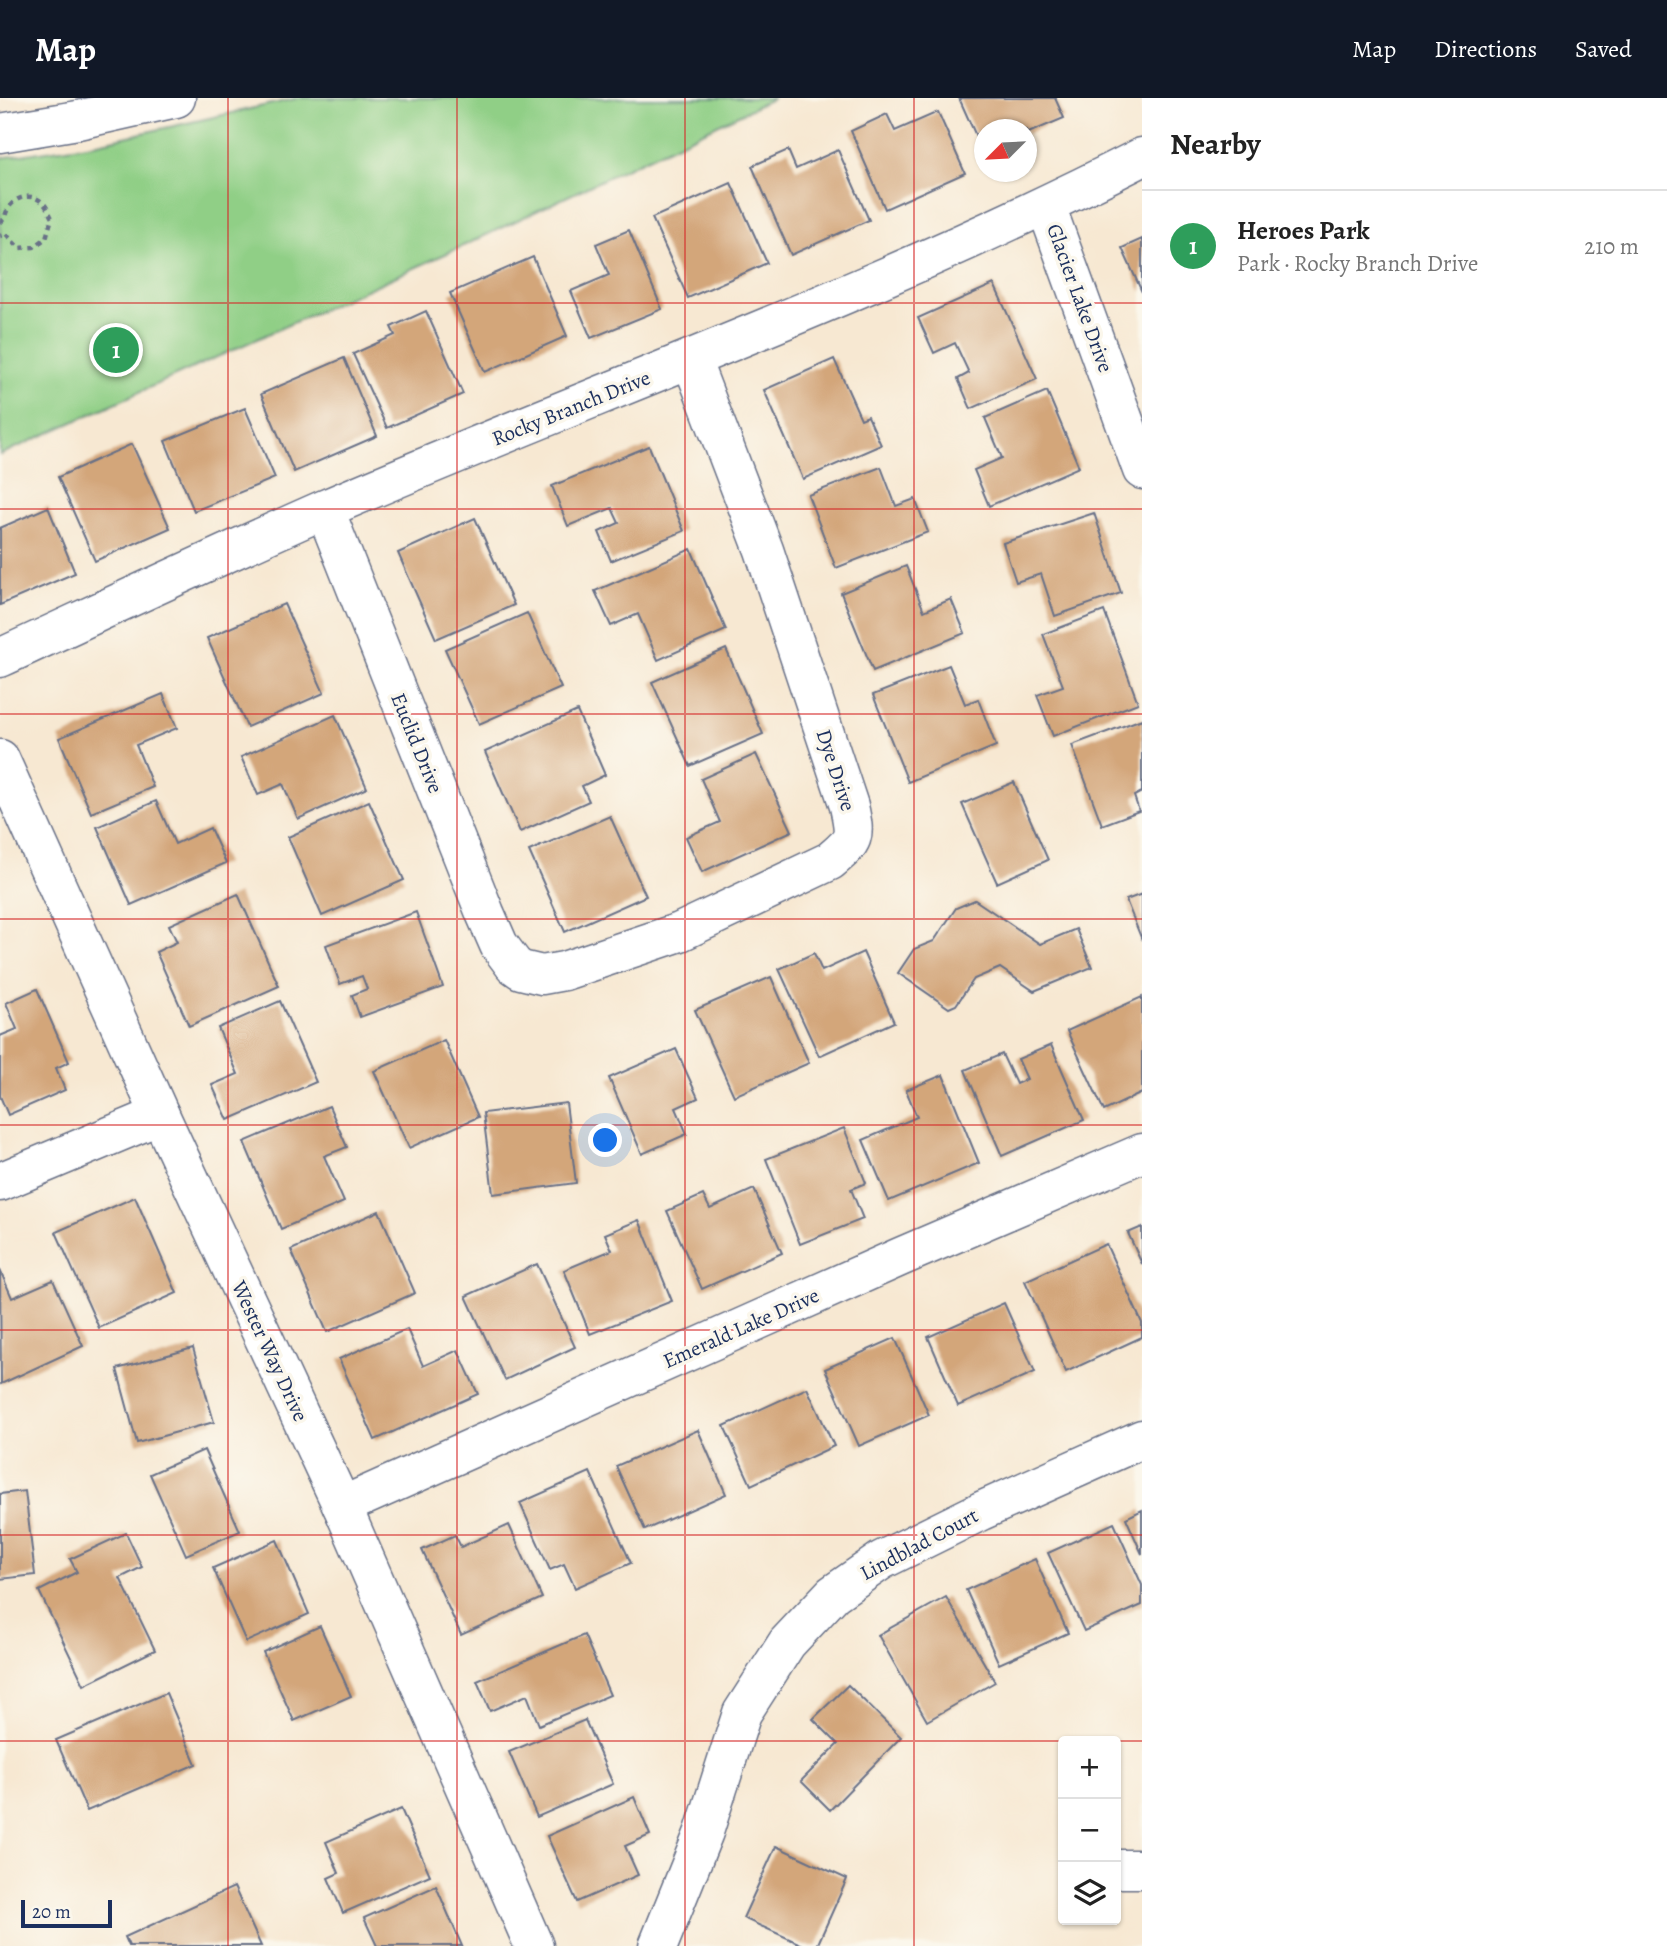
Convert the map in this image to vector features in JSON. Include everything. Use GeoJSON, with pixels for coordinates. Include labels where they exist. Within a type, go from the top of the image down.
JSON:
{"type":"FeatureCollection","features":[{"type":"Feature","properties":{"kind":"street"},"geometry":{"type":"LineString","coordinates":[[0,133],[78,120],[176,98]]}},
{"type":"Feature","properties":{"kind":"street","name":"Rocky Branch Drive"},"geometry":{"type":"LineString","coordinates":[[0,657],[325,510],[691,359],[1046,206],[1142,157]]}},
{"type":"Feature","properties":{"kind":"street","name":"Glacier Lake Drive"},"geometry":{"type":"LineString","coordinates":[[1046,206],[1142,470]]}},
{"type":"Feature","properties":{"kind":"street","name":"Dye Drive"},"geometry":{"type":"LineString","coordinates":[[522,970],[542,975],[564,971],[680,932],[830,861],[847,847],[855,831],[764,550],[691,359]]}},
{"type":"Feature","properties":{"kind":"street","name":"Euclid Drive"},"geometry":{"type":"LineString","coordinates":[[325,510],[485,913],[499,945],[514,965],[522,970]]}},
{"type":"Feature","properties":{"kind":"street","name":"Wester Way Drive"},"geometry":{"type":"LineString","coordinates":[[0,759],[160,1115],[342,1506],[534,1946]]}},
{"type":"Feature","properties":{"kind":"street"},"geometry":{"type":"LineString","coordinates":[[0,1182],[160,1115]]}},
{"type":"Feature","properties":{"kind":"street","name":"Emerald Lake Drive"},"geometry":{"type":"LineString","coordinates":[[342,1506],[887,1262],[1142,1153]]}},
{"type":"Feature","properties":{"kind":"street","name":"Lindblad Court"},"geometry":{"type":"LineString","coordinates":[[658,1946],[704,1832],[742,1713],[787,1643],[833,1594],[882,1560],[981,1511],[1142,1439]]}},
{"type":"Feature","properties":{"kind":"street"},"geometry":{"type":"LineString","coordinates":[[1121,1869],[1142,1869]]}},
{"type":"Feature","properties":{"kind":"path"},"geometry":{"type":"LineString","coordinates":[[0,223],[12,203],[21,197],[34,197],[44,204],[51,218],[47,238],[34,247],[19,248],[6,234],[0,236]]}},
{"type":"Feature","properties":{"kind":"green space"},"geometry":{"type":"Polygon","coordinates":[[[299,98],[774,98],[463,246],[0,455],[0,158],[93,144],[299,98]]]}},
{"type":"Feature","properties":{"kind":"building"},"geometry":{"type":"Polygon","coordinates":[[[959,98],[1055,98],[1064,118],[1037,129],[1037,119],[974,119],[974,132],[959,98]]]}},
{"type":"Feature","properties":{"kind":"building"},"geometry":{"type":"Polygon","coordinates":[[[938,112],[965,173],[885,209],[851,131],[887,114],[895,131],[938,112]]]}},
{"type":"Feature","properties":{"kind":"building"},"geometry":{"type":"Polygon","coordinates":[[[788,150],[796,169],[838,150],[869,220],[791,255],[752,166],[788,150]]]}},
{"type":"Feature","properties":{"kind":"building"},"geometry":{"type":"Polygon","coordinates":[[[731,183],[767,263],[688,298],[652,218],[731,183]]]}},
{"type":"Feature","properties":{"kind":"building"},"geometry":{"type":"Polygon","coordinates":[[[629,230],[662,309],[591,338],[571,291],[609,275],[596,244],[629,230]]]}},
{"type":"Feature","properties":{"kind":"building"},"geometry":{"type":"Polygon","coordinates":[[[1142,239],[1142,292],[1122,248],[1142,239]]]}},
{"type":"Feature","properties":{"kind":"building"},"geometry":{"type":"Polygon","coordinates":[[[533,257],[567,336],[485,372],[450,293],[533,257]]]}},
{"type":"Feature","properties":{"kind":"building"},"geometry":{"type":"Polygon","coordinates":[[[994,284],[1037,379],[971,409],[958,379],[969,373],[955,343],[934,353],[918,318],[994,284]]]}},
{"type":"Feature","properties":{"kind":"building"},"geometry":{"type":"Polygon","coordinates":[[[426,311],[463,394],[387,428],[353,354],[395,335],[391,327],[426,311]]]}},
{"type":"Feature","properties":{"kind":"building"},"geometry":{"type":"Polygon","coordinates":[[[344,358],[377,436],[294,472],[261,394],[344,358]]]}},
{"type":"Feature","properties":{"kind":"building"},"geometry":{"type":"Polygon","coordinates":[[[834,359],[861,419],[868,416],[881,445],[803,479],[764,390],[834,359]]]}},
{"type":"Feature","properties":{"kind":"building"},"geometry":{"type":"Polygon","coordinates":[[[1047,391],[1079,467],[989,506],[974,470],[1002,458],[985,418],[1047,391]]]}},
{"type":"Feature","properties":{"kind":"building"},"geometry":{"type":"Polygon","coordinates":[[[245,408],[275,478],[194,511],[165,441],[245,408]]]}},
{"type":"Feature","properties":{"kind":"building"},"geometry":{"type":"Polygon","coordinates":[[[132,444],[170,528],[95,561],[58,477],[132,444]]]}},
{"type":"Feature","properties":{"kind":"building"},"geometry":{"type":"Polygon","coordinates":[[[649,446],[684,531],[611,561],[599,532],[619,523],[612,508],[568,526],[552,486],[649,446]]]}},
{"type":"Feature","properties":{"kind":"building"},"geometry":{"type":"Polygon","coordinates":[[[881,467],[896,506],[915,499],[928,532],[836,568],[808,495],[881,467]]]}},
{"type":"Feature","properties":{"kind":"building"},"geometry":{"type":"Polygon","coordinates":[[[48,507],[75,573],[0,605],[0,528],[48,507]]]}},
{"type":"Feature","properties":{"kind":"building"},"geometry":{"type":"Polygon","coordinates":[[[1094,513],[1121,593],[1055,616],[1041,574],[1016,582],[1003,543],[1094,513]]]}},
{"type":"Feature","properties":{"kind":"building"},"geometry":{"type":"Polygon","coordinates":[[[475,518],[514,605],[436,639],[398,553],[475,518]]]}},
{"type":"Feature","properties":{"kind":"building"},"geometry":{"type":"Polygon","coordinates":[[[691,549],[726,630],[658,660],[638,614],[611,626],[595,591],[691,549]]]}},
{"type":"Feature","properties":{"kind":"building"},"geometry":{"type":"Polygon","coordinates":[[[906,566],[924,611],[951,599],[965,633],[873,671],[841,593],[906,566]]]}},
{"type":"Feature","properties":{"kind":"building"},"geometry":{"type":"Polygon","coordinates":[[[284,604],[324,693],[247,727],[207,638],[284,604]]]}},
{"type":"Feature","properties":{"kind":"building"},"geometry":{"type":"Polygon","coordinates":[[[1104,611],[1138,703],[1053,736],[1037,695],[1063,686],[1043,634],[1104,611]]]}},
{"type":"Feature","properties":{"kind":"building"},"geometry":{"type":"Polygon","coordinates":[[[527,613],[561,688],[479,724],[445,649],[527,613]]]}},
{"type":"Feature","properties":{"kind":"building"},"geometry":{"type":"Polygon","coordinates":[[[726,649],[763,734],[690,766],[652,682],[726,649]]]}},
{"type":"Feature","properties":{"kind":"building"},"geometry":{"type":"Polygon","coordinates":[[[949,665],[965,704],[978,699],[996,746],[908,782],[873,695],[949,665]]]}},
{"type":"Feature","properties":{"kind":"building"},"geometry":{"type":"Polygon","coordinates":[[[163,694],[177,728],[136,745],[153,787],[91,813],[59,738],[163,694]]]}},
{"type":"Feature","properties":{"kind":"building"},"geometry":{"type":"Polygon","coordinates":[[[577,711],[605,775],[582,786],[589,801],[520,832],[485,752],[577,711]]]}},
{"type":"Feature","properties":{"kind":"building"},"geometry":{"type":"Polygon","coordinates":[[[335,715],[367,788],[298,819],[283,784],[258,795],[241,757],[335,715]]]}},
{"type":"Feature","properties":{"kind":"building"},"geometry":{"type":"Polygon","coordinates":[[[1142,719],[1142,792],[1134,796],[1139,811],[1102,825],[1072,745],[1142,719]]]}},
{"type":"Feature","properties":{"kind":"building"},"geometry":{"type":"Polygon","coordinates":[[[756,754],[792,831],[702,872],[686,837],[720,822],[701,779],[756,754]]]}},
{"type":"Feature","properties":{"kind":"building"},"geometry":{"type":"Polygon","coordinates":[[[1014,782],[1048,860],[997,883],[962,804],[1014,782]]]}},
{"type":"Feature","properties":{"kind":"building"},"geometry":{"type":"Polygon","coordinates":[[[156,801],[175,844],[210,828],[226,863],[131,905],[97,827],[156,801]]]}},
{"type":"Feature","properties":{"kind":"building"},"geometry":{"type":"Polygon","coordinates":[[[369,801],[404,880],[322,916],[288,837],[369,801]]]}},
{"type":"Feature","properties":{"kind":"building"},"geometry":{"type":"Polygon","coordinates":[[[610,816],[646,896],[565,932],[529,851],[610,816]]]}},
{"type":"Feature","properties":{"kind":"building"},"geometry":{"type":"Polygon","coordinates":[[[238,894],[279,986],[189,1026],[156,952],[177,942],[169,925],[238,894]]]}},
{"type":"Feature","properties":{"kind":"building"},"geometry":{"type":"Polygon","coordinates":[[[1142,894],[1142,940],[1126,900],[1142,894]]]}},
{"type":"Feature","properties":{"kind":"building"},"geometry":{"type":"Polygon","coordinates":[[[975,900],[1040,944],[1076,929],[1092,967],[1034,991],[1000,968],[974,979],[956,1005],[949,1008],[898,973],[914,949],[934,941],[956,908],[975,900]]]}},
{"type":"Feature","properties":{"kind":"building"},"geometry":{"type":"Polygon","coordinates":[[[416,912],[443,987],[360,1017],[352,995],[367,989],[362,976],[340,984],[326,945],[416,912]]]}},
{"type":"Feature","properties":{"kind":"building"},"geometry":{"type":"Polygon","coordinates":[[[863,952],[894,1022],[819,1056],[779,969],[814,953],[822,971],[863,952]]]}},
{"type":"Feature","properties":{"kind":"building"},"geometry":{"type":"Polygon","coordinates":[[[771,977],[809,1063],[734,1096],[695,1010],[771,977]]]}},
{"type":"Feature","properties":{"kind":"building"},"geometry":{"type":"Polygon","coordinates":[[[37,989],[69,1062],[56,1068],[65,1090],[8,1115],[0,1096],[0,1036],[17,1029],[6,1003],[37,989]]]}},
{"type":"Feature","properties":{"kind":"building"},"geometry":{"type":"Polygon","coordinates":[[[1142,997],[1142,1093],[1104,1111],[1067,1031],[1142,997]]]}},
{"type":"Feature","properties":{"kind":"building"},"geometry":{"type":"Polygon","coordinates":[[[280,1001],[316,1082],[228,1120],[212,1085],[238,1074],[218,1028],[280,1001]]]}},
{"type":"Feature","properties":{"kind":"building"},"geometry":{"type":"Polygon","coordinates":[[[444,1040],[478,1117],[409,1148],[374,1071],[444,1040]]]}},
{"type":"Feature","properties":{"kind":"building"},"geometry":{"type":"Polygon","coordinates":[[[1051,1045],[1084,1120],[1002,1156],[965,1070],[1002,1054],[1016,1084],[1027,1079],[1018,1059],[1051,1045]]]}},
{"type":"Feature","properties":{"kind":"building"},"geometry":{"type":"Polygon","coordinates":[[[676,1049],[698,1098],[676,1108],[687,1134],[642,1154],[609,1078],[676,1049]]]}},
{"type":"Feature","properties":{"kind":"building"},"geometry":{"type":"Polygon","coordinates":[[[943,1075],[979,1163],[889,1201],[863,1140],[917,1117],[906,1090],[943,1075]]]}},
{"type":"Feature","properties":{"kind":"building"},"geometry":{"type":"Polygon","coordinates":[[[566,1103],[576,1183],[493,1194],[483,1113],[566,1103]]]}},
{"type":"Feature","properties":{"kind":"building"},"geometry":{"type":"Polygon","coordinates":[[[329,1106],[347,1147],[324,1156],[344,1202],[281,1229],[244,1142],[329,1106]]]}},
{"type":"Feature","properties":{"kind":"building"},"geometry":{"type":"Polygon","coordinates":[[[844,1128],[866,1183],[851,1189],[863,1219],[800,1244],[766,1159],[844,1128]]]}},
{"type":"Feature","properties":{"kind":"building"},"geometry":{"type":"Polygon","coordinates":[[[754,1189],[782,1253],[702,1289],[667,1211],[703,1195],[710,1209],[754,1189]]]}},
{"type":"Feature","properties":{"kind":"building"},"geometry":{"type":"Polygon","coordinates":[[[135,1197],[177,1293],[99,1328],[56,1232],[135,1197]]]}},
{"type":"Feature","properties":{"kind":"building"},"geometry":{"type":"Polygon","coordinates":[[[379,1211],[415,1293],[327,1332],[291,1250],[379,1211]]]}},
{"type":"Feature","properties":{"kind":"building"},"geometry":{"type":"Polygon","coordinates":[[[639,1220],[672,1301],[590,1334],[564,1270],[612,1250],[605,1234],[639,1220]]]}},
{"type":"Feature","properties":{"kind":"building"},"geometry":{"type":"Polygon","coordinates":[[[1142,1227],[1142,1264],[1128,1233],[1142,1227]]]}},
{"type":"Feature","properties":{"kind":"building"},"geometry":{"type":"Polygon","coordinates":[[[1106,1244],[1142,1323],[1142,1337],[1066,1372],[1025,1281],[1106,1244]]]}},
{"type":"Feature","properties":{"kind":"building"},"geometry":{"type":"Polygon","coordinates":[[[537,1264],[575,1347],[505,1380],[466,1296],[537,1264]]]}},
{"type":"Feature","properties":{"kind":"building"},"geometry":{"type":"Polygon","coordinates":[[[0,1270],[12,1298],[53,1280],[83,1346],[1,1384],[0,1270]]]}},
{"type":"Feature","properties":{"kind":"building"},"geometry":{"type":"Polygon","coordinates":[[[1004,1303],[1035,1372],[958,1406],[928,1337],[1004,1303]]]}},
{"type":"Feature","properties":{"kind":"building"},"geometry":{"type":"Polygon","coordinates":[[[407,1329],[423,1366],[458,1350],[478,1394],[375,1440],[339,1359],[407,1329]]]}},
{"type":"Feature","properties":{"kind":"building"},"geometry":{"type":"Polygon","coordinates":[[[895,1338],[929,1415],[859,1446],[825,1369],[895,1338]]]}},
{"type":"Feature","properties":{"kind":"building"},"geometry":{"type":"Polygon","coordinates":[[[193,1348],[214,1422],[137,1443],[117,1369],[193,1348]]]}},
{"type":"Feature","properties":{"kind":"building"},"geometry":{"type":"Polygon","coordinates":[[[807,1388],[834,1446],[751,1485],[724,1426],[807,1388]]]}},
{"type":"Feature","properties":{"kind":"building"},"geometry":{"type":"Polygon","coordinates":[[[698,1430],[726,1494],[645,1530],[616,1466],[698,1430]]]}},
{"type":"Feature","properties":{"kind":"building"},"geometry":{"type":"Polygon","coordinates":[[[204,1450],[240,1531],[186,1555],[150,1474],[204,1450]]]}},
{"type":"Feature","properties":{"kind":"building"},"geometry":{"type":"Polygon","coordinates":[[[590,1472],[631,1563],[575,1588],[564,1564],[550,1570],[520,1503],[590,1472]]]}},
{"type":"Feature","properties":{"kind":"building"},"geometry":{"type":"Polygon","coordinates":[[[25,1491],[35,1575],[0,1579],[0,1494],[25,1491]]]}},
{"type":"Feature","properties":{"kind":"building"},"geometry":{"type":"Polygon","coordinates":[[[1142,1510],[1142,1554],[1126,1518],[1142,1510]]]}},
{"type":"Feature","properties":{"kind":"building"},"geometry":{"type":"Polygon","coordinates":[[[1114,1523],[1142,1585],[1142,1605],[1084,1631],[1048,1553],[1114,1523]]]}},
{"type":"Feature","properties":{"kind":"building"},"geometry":{"type":"Polygon","coordinates":[[[509,1525],[542,1598],[461,1635],[422,1550],[455,1535],[461,1547],[509,1525]]]}},
{"type":"Feature","properties":{"kind":"building"},"geometry":{"type":"Polygon","coordinates":[[[126,1533],[142,1567],[120,1578],[155,1650],[84,1685],[39,1591],[77,1572],[70,1559],[126,1533]]]}},
{"type":"Feature","properties":{"kind":"building"},"geometry":{"type":"Polygon","coordinates":[[[277,1540],[309,1614],[246,1642],[213,1568],[277,1540]]]}},
{"type":"Feature","properties":{"kind":"building"},"geometry":{"type":"Polygon","coordinates":[[[1035,1559],[1068,1633],[999,1664],[966,1590],[1035,1559]]]}},
{"type":"Feature","properties":{"kind":"building"},"geometry":{"type":"Polygon","coordinates":[[[946,1597],[995,1682],[927,1721],[878,1635],[946,1597]]]}},
{"type":"Feature","properties":{"kind":"building"},"geometry":{"type":"Polygon","coordinates":[[[320,1626],[351,1696],[294,1721],[263,1652],[320,1626]]]}},
{"type":"Feature","properties":{"kind":"building"},"geometry":{"type":"Polygon","coordinates":[[[584,1635],[610,1695],[539,1725],[527,1695],[490,1711],[477,1681],[584,1635]]]}},
{"type":"Feature","properties":{"kind":"building"},"geometry":{"type":"Polygon","coordinates":[[[848,1685],[901,1737],[830,1810],[801,1781],[838,1744],[813,1719],[848,1685]]]}},
{"type":"Feature","properties":{"kind":"building"},"geometry":{"type":"Polygon","coordinates":[[[166,1693],[196,1764],[87,1811],[56,1740],[166,1693]]]}},
{"type":"Feature","properties":{"kind":"building"},"geometry":{"type":"Polygon","coordinates":[[[585,1720],[613,1784],[537,1817],[509,1752],[585,1720]]]}},
{"type":"Feature","properties":{"kind":"building"},"geometry":{"type":"Polygon","coordinates":[[[634,1797],[650,1835],[625,1846],[638,1875],[577,1902],[547,1836],[634,1797]]]}},
{"type":"Feature","properties":{"kind":"building"},"geometry":{"type":"Polygon","coordinates":[[[401,1809],[430,1875],[343,1913],[328,1878],[339,1873],[326,1842],[401,1809]]]}},
{"type":"Feature","properties":{"kind":"building"},"geometry":{"type":"Polygon","coordinates":[[[776,1846],[847,1879],[817,1946],[805,1946],[743,1918],[776,1846]]]}},
{"type":"Feature","properties":{"kind":"building"},"geometry":{"type":"Polygon","coordinates":[[[436,1886],[462,1946],[377,1946],[364,1918],[436,1886]]]}},
{"type":"Feature","properties":{"kind":"building"},"geometry":{"type":"Polygon","coordinates":[[[234,1887],[261,1946],[129,1946],[125,1937],[234,1887]]]}},
{"type":"Feature","properties":{"kind":"place","name":"Heroes Park"},"geometry":{"type":"Point","coordinates":[116,350]}}]}
